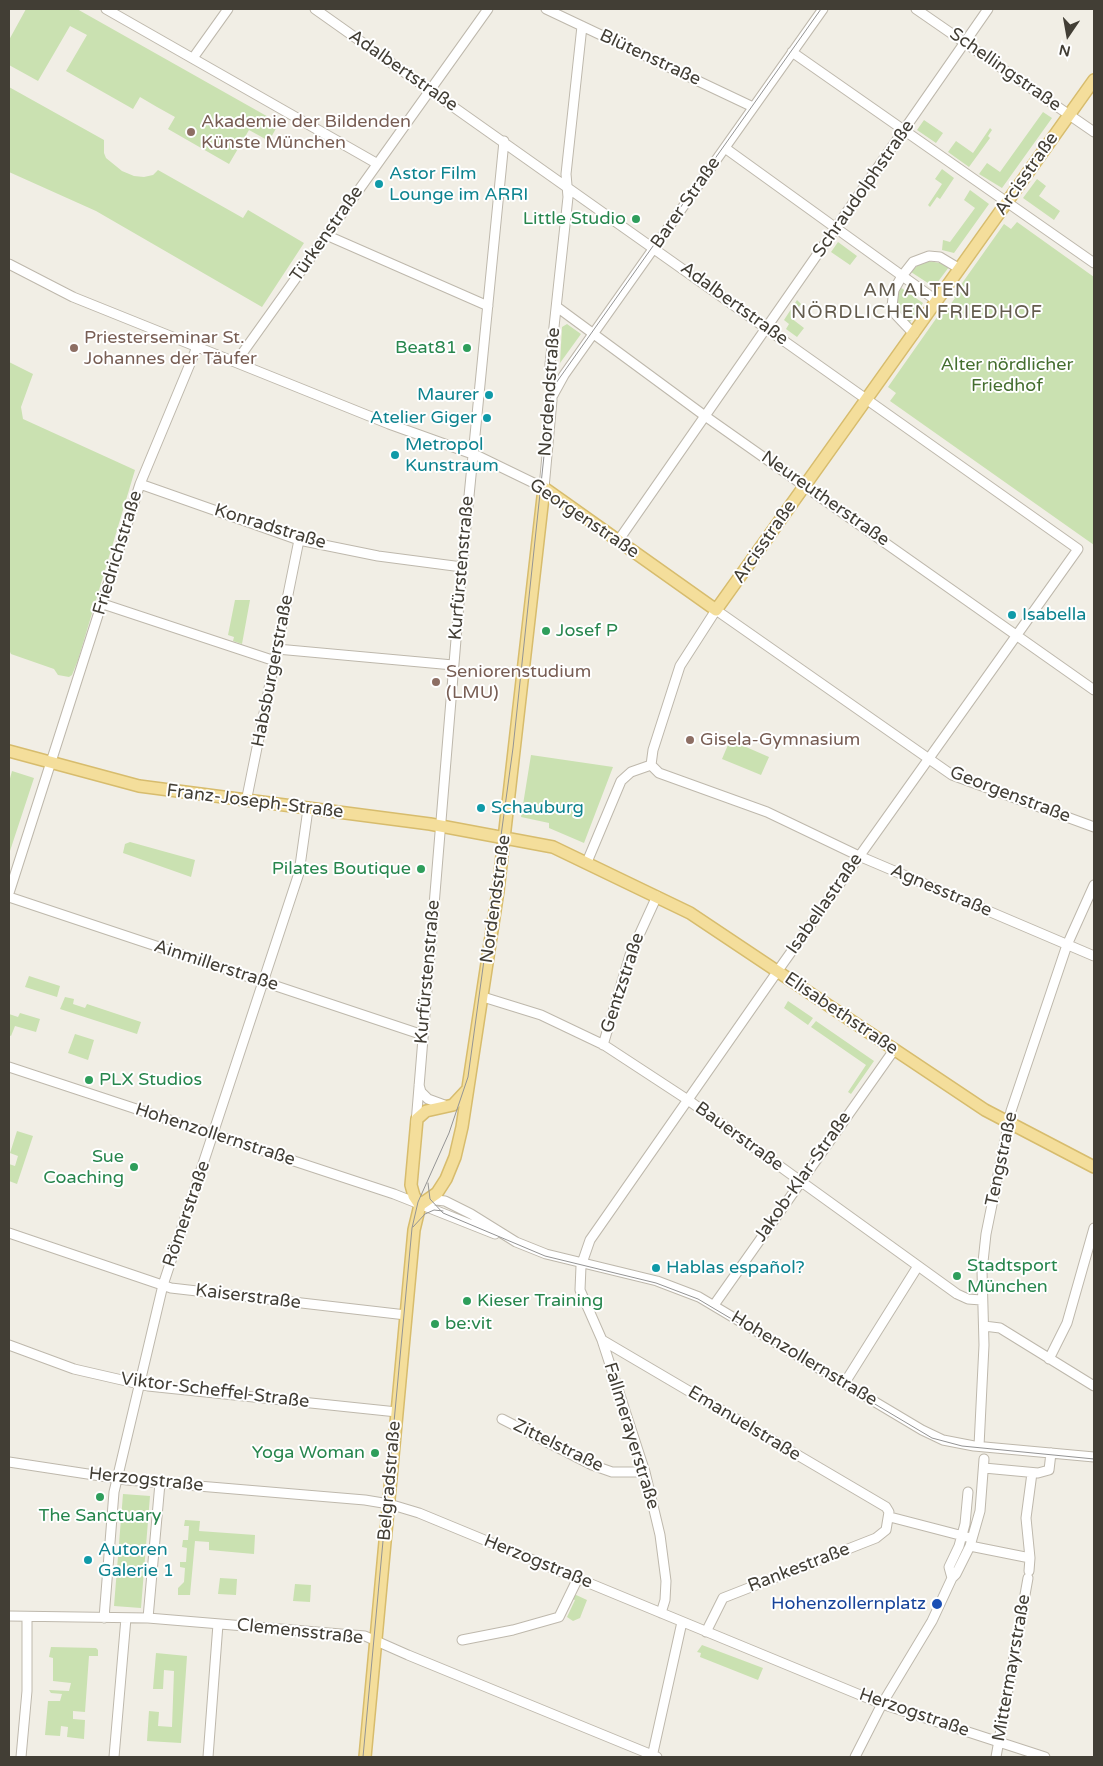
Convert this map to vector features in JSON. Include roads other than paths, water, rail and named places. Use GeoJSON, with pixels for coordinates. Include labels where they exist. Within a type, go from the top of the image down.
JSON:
{"type":"FeatureCollection","features":[{"type":"Feature","properties":{"kind":"main road","name":"Arcisstraße"},"geometry":{"type":"LineString","coordinates":[[716,610],[1094,80]]}},
{"type":"Feature","properties":{"kind":"main road","name":"Georgenstraße"},"geometry":{"type":"LineString","coordinates":[[544,488],[716,610]]}},
{"type":"Feature","properties":{"kind":"main road","name":"Nordendstraße"},"geometry":{"type":"LineString","coordinates":[[441,1188],[455,1157],[462,1127],[483,997],[504,836],[544,488]]}},
{"type":"Feature","properties":{"kind":"main road","name":"Franz-Joseph-Straße"},"geometry":{"type":"LineString","coordinates":[[9,752],[138,786],[504,836],[546,844],[587,862]]}},
{"type":"Feature","properties":{"kind":"main road","name":"Elisabethstraße"},"geometry":{"type":"LineString","coordinates":[[587,862],[690,913],[894,1050],[1009,1124],[1094,1168]]}},
{"type":"Feature","properties":{"kind":"main road"},"geometry":{"type":"LineString","coordinates":[[441,1188],[420,1205],[414,1196],[411,1185],[416,1124],[423,1112],[447,1106],[460,1100],[468,1085]]}},
{"type":"Feature","properties":{"kind":"main road"},"geometry":{"type":"LineString","coordinates":[[447,1106],[456,1112],[462,1127]]}},
{"type":"Feature","properties":{"kind":"main road","name":"Belgradstraße"},"geometry":{"type":"LineString","coordinates":[[365,1757],[414,1228],[420,1205]]}},
{"type":"Feature","properties":{"kind":"street"},"geometry":{"type":"LineString","coordinates":[[106,9],[376,163]]}},
{"type":"Feature","properties":{"kind":"street"},"geometry":{"type":"LineString","coordinates":[[193,58],[228,9]]}},
{"type":"Feature","properties":{"kind":"street","name":"Adalbertstraße"},"geometry":{"type":"LineString","coordinates":[[315,9],[654,247],[1078,549]]}},
{"type":"Feature","properties":{"kind":"street","name":"Türkenstraße"},"geometry":{"type":"LineString","coordinates":[[236,362],[376,163],[488,9]]}},
{"type":"Feature","properties":{"kind":"street","name":"Blütenstraße"},"geometry":{"type":"LineString","coordinates":[[546,9],[754,107]]}},
{"type":"Feature","properties":{"kind":"street","name":"Barer Straße"},"geometry":{"type":"LineString","coordinates":[[552,400],[558,384],[823,9]]}},
{"type":"Feature","properties":{"kind":"street","name":"Schellingstraße"},"geometry":{"type":"LineString","coordinates":[[916,9],[1094,132]]}},
{"type":"Feature","properties":{"kind":"street","name":"Schraudolphstraße"},"geometry":{"type":"LineString","coordinates":[[618,541],[768,328],[988,9]]}},
{"type":"Feature","properties":{"kind":"street","name":"Nordendstraße"},"geometry":{"type":"LineString","coordinates":[[544,488],[552,400],[550,364],[568,197],[566,174],[582,26]]}},
{"type":"Feature","properties":{"kind":"street"},"geometry":{"type":"LineString","coordinates":[[792,52],[1094,263]]}},
{"type":"Feature","properties":{"kind":"street","name":"Kurfürstenstraße"},"geometry":{"type":"LineString","coordinates":[[416,1124],[453,665],[504,141]]}},
{"type":"Feature","properties":{"kind":"street"},"geometry":{"type":"LineString","coordinates":[[725,148],[938,301]]}},
{"type":"Feature","properties":{"kind":"street"},"geometry":{"type":"LineString","coordinates":[[326,236],[488,306]]}},
{"type":"Feature","properties":{"kind":"street"},"geometry":{"type":"LineString","coordinates":[[914,334],[896,315],[892,306],[894,290],[902,276],[913,262],[928,256],[940,257],[960,269]]}},
{"type":"Feature","properties":{"kind":"street","name":"Georgenstraße"},"geometry":{"type":"LineString","coordinates":[[9,264],[73,297],[389,424],[473,454],[544,488]]}},
{"type":"Feature","properties":{"kind":"street","name":"Neureutherstraße"},"geometry":{"type":"LineString","coordinates":[[556,307],[705,416],[806,485],[1094,690]]}},
{"type":"Feature","properties":{"kind":"street","name":"Friedrichstraße"},"geometry":{"type":"LineString","coordinates":[[9,895],[140,484],[197,347]]}},
{"type":"Feature","properties":{"kind":"street","name":"Konradstraße"},"geometry":{"type":"LineString","coordinates":[[140,484],[299,540],[378,556],[462,567]]}},
{"type":"Feature","properties":{"kind":"street","name":"Habsburgerstraße"},"geometry":{"type":"LineString","coordinates":[[246,802],[299,540]]}},
{"type":"Feature","properties":{"kind":"street","name":"Isabellastraße"},"geometry":{"type":"LineString","coordinates":[[582,1264],[590,1240],[778,971],[1078,549]]}},
{"type":"Feature","properties":{"kind":"street"},"geometry":{"type":"LineString","coordinates":[[103,604],[275,661]]}},
{"type":"Feature","properties":{"kind":"street","name":"Georgenstraße"},"geometry":{"type":"LineString","coordinates":[[716,610],[952,775],[982,788],[1094,827]]}},
{"type":"Feature","properties":{"kind":"street","name":"Arcisstraße"},"geometry":{"type":"LineString","coordinates":[[651,765],[652,750],[682,662],[716,610]]}},
{"type":"Feature","properties":{"kind":"street"},"geometry":{"type":"LineString","coordinates":[[277,649],[453,665]]}},
{"type":"Feature","properties":{"kind":"street"},"geometry":{"type":"LineString","coordinates":[[587,862],[621,781],[632,772],[651,765]]}},
{"type":"Feature","properties":{"kind":"street","name":"Agnesstraße"},"geometry":{"type":"LineString","coordinates":[[651,765],[659,773],[767,812],[860,856],[1094,956]]}},
{"type":"Feature","properties":{"kind":"street","name":"Römerstraße"},"geometry":{"type":"LineString","coordinates":[[104,1618],[117,1479],[163,1286],[302,862],[308,809]]}},
{"type":"Feature","properties":{"kind":"street","name":"Tengstraße"},"geometry":{"type":"LineString","coordinates":[[979,1446],[984,1326],[981,1300],[986,1234],[1009,1124],[1067,945],[1094,885]]}},
{"type":"Feature","properties":{"kind":"street","name":"Ainmillerstraße"},"geometry":{"type":"LineString","coordinates":[[9,895],[423,1035]]}},
{"type":"Feature","properties":{"kind":"street","name":"Gentzstraße"},"geometry":{"type":"LineString","coordinates":[[603,1044],[630,955],[657,896]]}},
{"type":"Feature","properties":{"kind":"street","name":"Bauerstraße"},"geometry":{"type":"LineString","coordinates":[[483,997],[541,1015],[603,1044],[688,1100],[799,1182],[964,1298],[981,1300]]}},
{"type":"Feature","properties":{"kind":"street","name":"Jakob-Klar-Straße"},"geometry":{"type":"LineString","coordinates":[[714,1305],[894,1050]]}},
{"type":"Feature","properties":{"kind":"street","name":"Hohenzollernstraße"},"geometry":{"type":"LineString","coordinates":[[9,1067],[214,1134],[420,1205],[546,1254],[657,1281],[714,1305],[933,1436],[953,1442],[979,1446],[1094,1457]]}},
{"type":"Feature","properties":{"kind":"street"},"geometry":{"type":"LineString","coordinates":[[419,1085],[421,1092],[428,1099],[447,1106]]}},
{"type":"Feature","properties":{"kind":"street","name":"Hohenzollernstraße"},"geometry":{"type":"LineString","coordinates":[[441,1188],[449,1202]]}},
{"type":"Feature","properties":{"kind":"street","name":"Hohenzollernstraße"},"geometry":{"type":"LineString","coordinates":[[420,1205],[436,1200],[449,1202],[516,1242]]}},
{"type":"Feature","properties":{"kind":"street"},"geometry":{"type":"LineString","coordinates":[[1049,1359],[1067,1322],[1094,1228]]}},
{"type":"Feature","properties":{"kind":"street","name":"Kaiserstraße"},"geometry":{"type":"LineString","coordinates":[[9,1233],[163,1286],[406,1315]]}},
{"type":"Feature","properties":{"kind":"street","name":"Fallmerayerstraße"},"geometry":{"type":"LineString","coordinates":[[582,1264],[580,1290],[602,1340],[645,1472],[660,1535],[666,1581],[665,1600],[661,1613]]}},
{"type":"Feature","properties":{"kind":"street"},"geometry":{"type":"LineString","coordinates":[[844,1384],[918,1266]]}},
{"type":"Feature","properties":{"kind":"street"},"geometry":{"type":"LineString","coordinates":[[984,1326],[1000,1328],[1094,1386]]}},
{"type":"Feature","properties":{"kind":"street","name":"Emanuelstraße"},"geometry":{"type":"LineString","coordinates":[[602,1340],[886,1507],[890,1517]]}},
{"type":"Feature","properties":{"kind":"street","name":"Viktor-Scheffel-Straße"},"geometry":{"type":"LineString","coordinates":[[9,1345],[74,1368],[140,1385],[234,1397],[396,1412]]}},
{"type":"Feature","properties":{"kind":"street","name":"Zittelstraße"},"geometry":{"type":"LineString","coordinates":[[502,1419],[592,1465],[612,1472],[645,1472]]}},
{"type":"Feature","properties":{"kind":"street"},"geometry":{"type":"LineString","coordinates":[[855,1757],[882,1704],[932,1621],[971,1542],[981,1500],[984,1464],[1006,1474],[1032,1473],[1050,1470],[1051,1454]]}},
{"type":"Feature","properties":{"kind":"street","name":"Herzogstraße"},"geometry":{"type":"LineString","coordinates":[[9,1462],[117,1479],[388,1504],[419,1513],[882,1704],[1045,1757]]}},
{"type":"Feature","properties":{"kind":"street"},"geometry":{"type":"LineString","coordinates":[[890,1517],[962,1535],[971,1542],[1030,1558],[1026,1518],[1032,1473]]}},
{"type":"Feature","properties":{"kind":"street"},"geometry":{"type":"LineString","coordinates":[[148,1618],[160,1483]]}},
{"type":"Feature","properties":{"kind":"street"},"geometry":{"type":"LineString","coordinates":[[952,1578],[949,1567],[962,1535],[968,1495],[981,1500]]}},
{"type":"Feature","properties":{"kind":"street","name":"Rankestraße"},"geometry":{"type":"LineString","coordinates":[[706,1632],[723,1598],[876,1538],[886,1530],[890,1517]]}},
{"type":"Feature","properties":{"kind":"street","name":"Mittermayrstraße"},"geometry":{"type":"LineString","coordinates":[[996,1757],[1030,1558]]}},
{"type":"Feature","properties":{"kind":"street"},"geometry":{"type":"LineString","coordinates":[[462,1640],[513,1630],[559,1616],[578,1578]]}},
{"type":"Feature","properties":{"kind":"street","name":"Clemensstraße"},"geometry":{"type":"LineString","coordinates":[[9,1616],[148,1618],[365,1636],[654,1757]]}},
{"type":"Feature","properties":{"kind":"street"},"geometry":{"type":"LineString","coordinates":[[21,1757],[27,1691],[27,1617]]}},
{"type":"Feature","properties":{"kind":"street"},"geometry":{"type":"LineString","coordinates":[[114,1757],[126,1618]]}},
{"type":"Feature","properties":{"kind":"street"},"geometry":{"type":"LineString","coordinates":[[654,1757],[682,1622]]}},
{"type":"Feature","properties":{"kind":"street"},"geometry":{"type":"LineString","coordinates":[[208,1757],[218,1624]]}},
{"type":"Feature","properties":{"kind":"tram line"},"geometry":{"type":"LineString","coordinates":[[363,1757],[412,1228],[418,1202],[449,1133],[468,1077],[513,748],[550,399],[556,383],[821,9]]}},
{"type":"Feature","properties":{"kind":"tram line"},"geometry":{"type":"LineString","coordinates":[[428,1183],[430,1199],[443,1213],[545,1256],[656,1283],[698,1299],[932,1438],[962,1446],[1094,1459]]}},
{"type":"Feature","properties":{"kind":"tram line"},"geometry":{"type":"LineString","coordinates":[[413,1227],[425,1214],[434,1210],[443,1211]]}},
{"type":"Feature","properties":{"kind":"place","name":"Akademie der Bildenden Künste München"},"geometry":{"type":"Point","coordinates":[191,132]}},
{"type":"Feature","properties":{"kind":"place","name":"Astor Film Lounge im ARRI"},"geometry":{"type":"Point","coordinates":[379,184]}},
{"type":"Feature","properties":{"kind":"place","name":"Little Studio"},"geometry":{"type":"Point","coordinates":[636,219]}},
{"type":"Feature","properties":{"kind":"place","name":"Priesterseminar St. Johannes der Täufer"},"geometry":{"type":"Point","coordinates":[74,348]}},
{"type":"Feature","properties":{"kind":"place","name":"Beat81"},"geometry":{"type":"Point","coordinates":[467,348]}},
{"type":"Feature","properties":{"kind":"place","name":"Maurer"},"geometry":{"type":"Point","coordinates":[489,395]}},
{"type":"Feature","properties":{"kind":"place","name":"Atelier Giger"},"geometry":{"type":"Point","coordinates":[487,418]}},
{"type":"Feature","properties":{"kind":"place","name":"Metropol Kunstraum"},"geometry":{"type":"Point","coordinates":[395,455]}},
{"type":"Feature","properties":{"kind":"place","name":"Isabella"},"geometry":{"type":"Point","coordinates":[1012,615]}},
{"type":"Feature","properties":{"kind":"place","name":"Josef P"},"geometry":{"type":"Point","coordinates":[546,631]}},
{"type":"Feature","properties":{"kind":"place","name":"Seniorenstudium (LMU)"},"geometry":{"type":"Point","coordinates":[436,682]}},
{"type":"Feature","properties":{"kind":"place","name":"Gisela-Gymnasium"},"geometry":{"type":"Point","coordinates":[690,740]}},
{"type":"Feature","properties":{"kind":"place","name":"Schauburg"},"geometry":{"type":"Point","coordinates":[481,808]}},
{"type":"Feature","properties":{"kind":"place","name":"Pilates Boutique"},"geometry":{"type":"Point","coordinates":[421,869]}},
{"type":"Feature","properties":{"kind":"place","name":"PLX Studios"},"geometry":{"type":"Point","coordinates":[89,1080]}},
{"type":"Feature","properties":{"kind":"place","name":"Sue Coaching"},"geometry":{"type":"Point","coordinates":[134,1167]}},
{"type":"Feature","properties":{"kind":"place","name":"Hablas español?"},"geometry":{"type":"Point","coordinates":[656,1268]}},
{"type":"Feature","properties":{"kind":"place","name":"Stadtsport München"},"geometry":{"type":"Point","coordinates":[957,1276]}},
{"type":"Feature","properties":{"kind":"place","name":"Kieser Training"},"geometry":{"type":"Point","coordinates":[467,1301]}},
{"type":"Feature","properties":{"kind":"place","name":"be:vit"},"geometry":{"type":"Point","coordinates":[435,1324]}},
{"type":"Feature","properties":{"kind":"place","name":"Yoga Woman"},"geometry":{"type":"Point","coordinates":[375,1453]}},
{"type":"Feature","properties":{"kind":"place","name":"The Sanctuary"},"geometry":{"type":"Point","coordinates":[100,1497]}},
{"type":"Feature","properties":{"kind":"place","name":"Autoren Galerie 1"},"geometry":{"type":"Point","coordinates":[88,1560]}},
{"type":"Feature","properties":{"kind":"place","name":"Hohenzollernplatz"},"geometry":{"type":"Point","coordinates":[937,1604]}},
{"type":"Feature","properties":{"kind":"district","name":"AM ALTEN NÖRDLICHEN FRIEDHOF"},"geometry":{"type":"Point","coordinates":[917,302]}},
{"type":"Feature","properties":{"kind":"park label","name":"Alter nördlicher Friedhof"},"geometry":{"type":"Point","coordinates":[1007,375]}}]}
